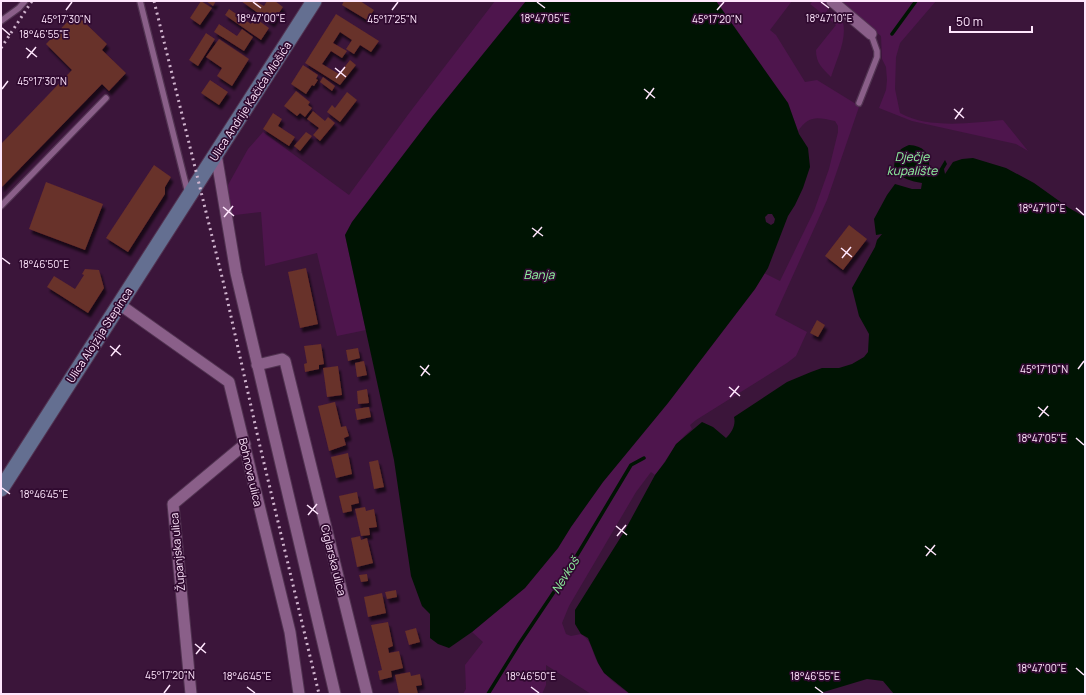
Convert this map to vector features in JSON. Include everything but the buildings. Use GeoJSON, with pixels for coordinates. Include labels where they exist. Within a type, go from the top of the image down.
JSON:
{"type":"FeatureCollection","features":[{"type":"Feature","properties":{"kind":"main road","name":"Ulica Andrije Kačića Miošića"},"geometry":{"type":"LineString","coordinates":[[198,181],[314,1]]}},
{"type":"Feature","properties":{"kind":"main road","name":"Ulica Alojzija Stepinca"},"geometry":{"type":"LineString","coordinates":[[1,489],[198,181]]}},
{"type":"Feature","properties":{"kind":"street"},"geometry":{"type":"LineString","coordinates":[[836,2],[871,34]]}},
{"type":"Feature","properties":{"kind":"street"},"geometry":{"type":"LineString","coordinates":[[216,154],[236,273],[335,694]]}},
{"type":"Feature","properties":{"kind":"street","name":"Bohnova ulica"},"geometry":{"type":"LineString","coordinates":[[119,304],[229,382],[290,632],[299,694]]}},
{"type":"Feature","properties":{"kind":"street","name":"Ciglarska ulica"},"geometry":{"type":"LineString","coordinates":[[257,365],[282,359],[285,361],[367,694]]}},
{"type":"Feature","properties":{"kind":"street","name":"Županjska ulica"},"geometry":{"type":"LineString","coordinates":[[191,694],[173,504],[245,444]]}},
{"type":"Feature","properties":{"kind":"lane"},"geometry":{"type":"LineString","coordinates":[[1,22],[19,8],[25,1]]}},
{"type":"Feature","properties":{"kind":"lane"},"geometry":{"type":"LineString","coordinates":[[140,1],[189,195]]}},
{"type":"Feature","properties":{"kind":"lane"},"geometry":{"type":"LineString","coordinates":[[859,103],[877,57],[877,51],[871,34]]}},
{"type":"Feature","properties":{"kind":"lane"},"geometry":{"type":"LineString","coordinates":[[1,206],[106,98]]}},
{"type":"Feature","properties":{"kind":"shaded area"},"geometry":{"type":"Polygon","coordinates":[[[495,1],[526,1],[432,117],[352,222],[345,235],[366,330],[337,336],[317,253],[265,266],[261,212],[227,216],[226,196],[228,185],[248,149],[263,132],[349,195],[495,1]]]}},
{"type":"Feature","properties":{"kind":"shaded area"},"geometry":{"type":"Polygon","coordinates":[[[716,1],[792,1],[770,30],[776,35],[805,82],[817,80],[856,104],[860,104],[827,200],[775,315],[807,332],[796,356],[690,425],[692,429],[676,445],[655,475],[651,472],[636,492],[569,606],[562,623],[566,634],[571,636],[581,634],[585,637],[588,640],[596,659],[604,672],[616,684],[630,694],[591,694],[546,665],[546,685],[542,694],[463,694],[466,689],[465,665],[483,642],[472,632],[525,588],[558,548],[603,482],[668,403],[755,289],[764,273],[780,281],[814,211],[829,169],[838,132],[838,126],[835,121],[814,118],[806,122],[798,131],[788,103],[716,1]]]}},
{"type":"Feature","properties":{"kind":"shaded area"},"geometry":{"type":"Polygon","coordinates":[[[813,1],[828,1],[831,5],[824,15],[810,4],[813,1]]]}},
{"type":"Feature","properties":{"kind":"shaded area"},"geometry":{"type":"Polygon","coordinates":[[[843,1],[936,1],[900,43],[896,57],[895,89],[900,113],[923,121],[950,124],[1003,120],[1028,151],[1016,144],[912,121],[879,108],[886,90],[887,80],[886,67],[882,59],[881,36],[844,6],[843,1]]]}},
{"type":"Feature","properties":{"kind":"shaded area"},"geometry":{"type":"Polygon","coordinates":[[[837,11],[842,18],[844,35],[840,52],[831,77],[818,62],[816,50],[836,25],[830,20],[837,11]]]}},
{"type":"Feature","properties":{"kind":"water","name":"Banja"},"geometry":{"type":"Polygon","coordinates":[[[526,1],[716,1],[788,103],[799,134],[808,148],[810,167],[803,188],[788,216],[768,268],[755,289],[668,403],[603,482],[558,548],[525,588],[472,632],[449,648],[438,644],[430,638],[430,614],[422,606],[411,576],[394,460],[345,235],[352,222],[432,117],[526,1]],[[768,214],[765,217],[766,222],[771,225],[774,223],[775,219],[772,214],[768,214]]]}},
{"type":"Feature","properties":{"kind":"water","name":"Dječje kupalište"},"geometry":{"type":"Polygon","coordinates":[[[909,145],[919,147],[925,151],[929,162],[929,167],[934,170],[939,170],[945,160],[947,164],[944,169],[945,174],[953,162],[962,159],[973,158],[1006,168],[1034,183],[1069,208],[1085,217],[1085,694],[894,694],[883,681],[867,679],[817,694],[630,694],[604,673],[598,663],[588,638],[581,634],[575,624],[575,610],[624,532],[655,475],[676,444],[702,422],[713,427],[726,438],[733,428],[734,417],[787,382],[822,368],[839,368],[852,364],[864,357],[868,352],[869,334],[859,316],[852,288],[875,247],[877,240],[882,234],[876,235],[874,219],[887,195],[895,184],[912,189],[921,189],[922,183],[903,177],[894,169],[897,154],[901,149],[909,145]]]}},
{"type":"Feature","properties":{"kind":"waterway","name":"Nevkoš"},"geometry":{"type":"LineString","coordinates":[[892,34],[916,1]]}},
{"type":"Feature","properties":{"kind":"waterway","name":"Nevkoš"},"geometry":{"type":"LineString","coordinates":[[488,694],[519,644],[564,577],[631,465],[644,458]]}},
{"type":"Feature","properties":{"kind":"railway"},"geometry":{"type":"LineString","coordinates":[[1,48],[32,1]]}},
{"type":"Feature","properties":{"kind":"railway"},"geometry":{"type":"LineString","coordinates":[[154,1],[224,285],[259,442],[319,694]]}}]}
